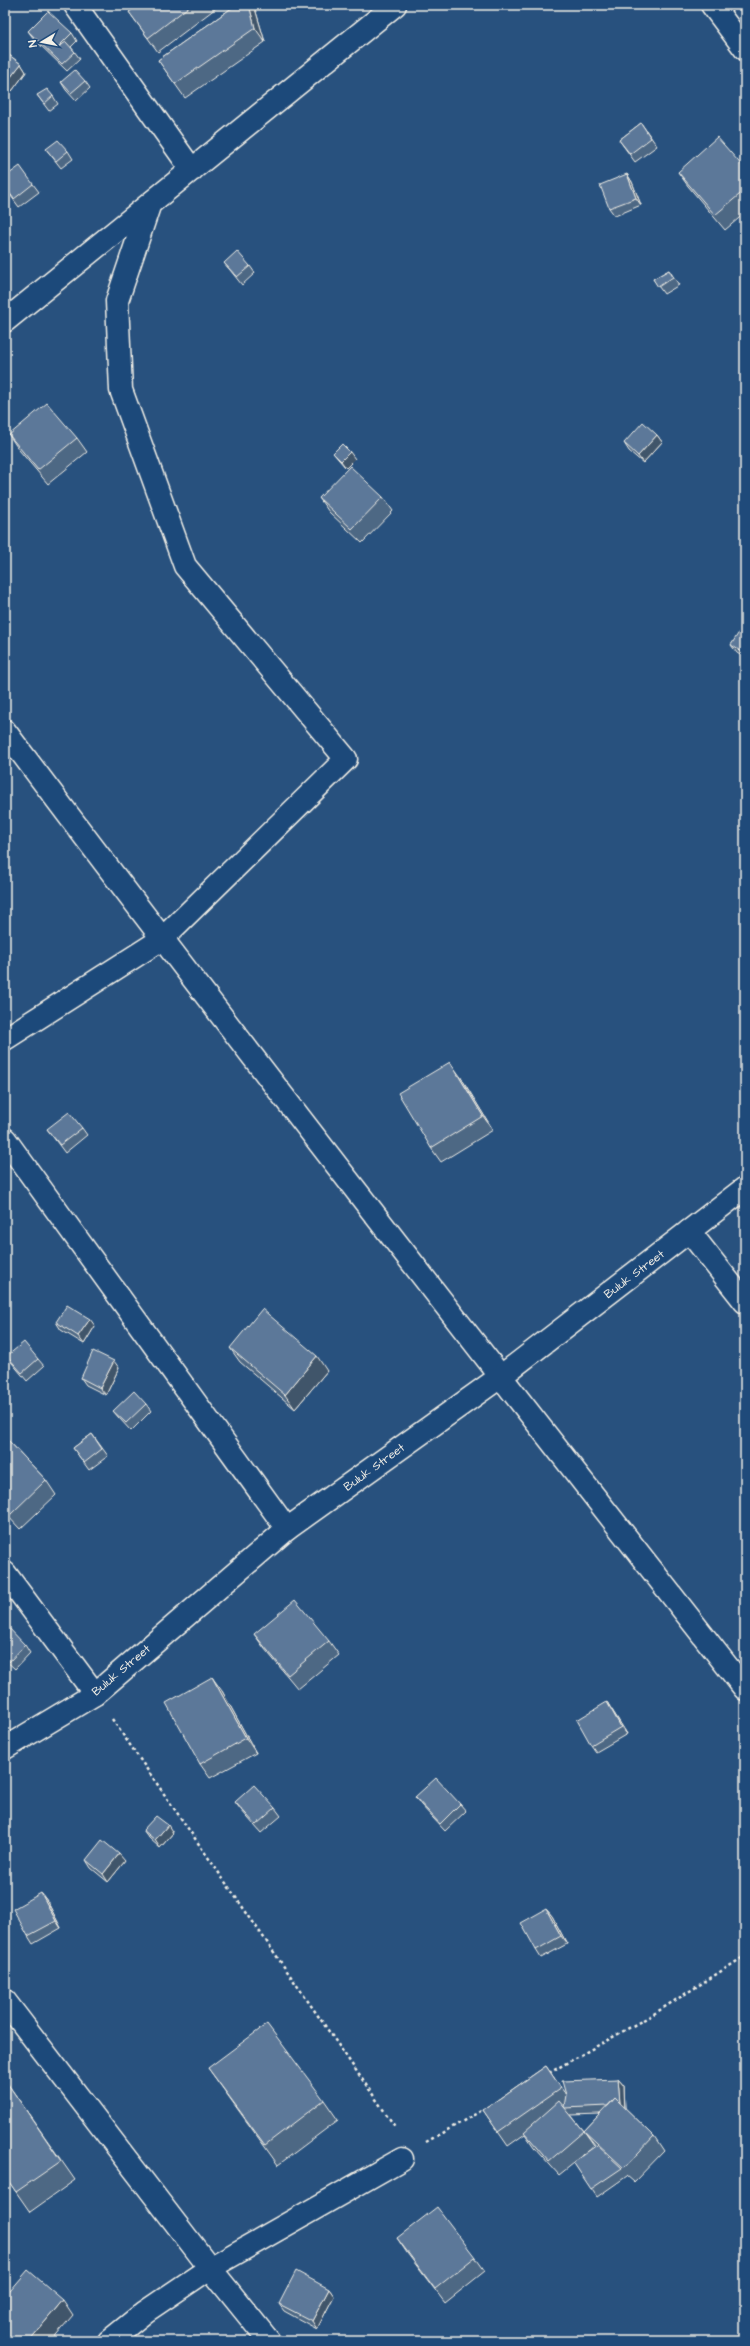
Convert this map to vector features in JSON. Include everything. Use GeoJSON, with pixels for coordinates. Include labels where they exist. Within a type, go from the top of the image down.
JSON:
{"type":"FeatureCollection","features":[{"type":"Feature","properties":{"kind":"street"},"geometry":{"type":"LineString","coordinates":[[75,5],[192,170]]}},
{"type":"Feature","properties":{"kind":"street"},"geometry":{"type":"LineString","coordinates":[[712,5],[745,49]]}},
{"type":"Feature","properties":{"kind":"street"},"geometry":{"type":"LineString","coordinates":[[5,320],[149,206],[393,6]]}},
{"type":"Feature","properties":{"kind":"street"},"geometry":{"type":"LineString","coordinates":[[5,1039],[162,939],[346,759],[185,566],[120,390],[117,301],[149,206]]}},
{"type":"Feature","properties":{"kind":"street"},"geometry":{"type":"LineString","coordinates":[[5,731],[162,939],[500,1376],[745,1689]]}},
{"type":"Feature","properties":{"kind":"street"},"geometry":{"type":"LineString","coordinates":[[5,1139],[287,1530]]}},
{"type":"Feature","properties":{"kind":"street","name":"Buluk Street"},"geometry":{"type":"LineString","coordinates":[[5,1748],[95,1694],[287,1530],[500,1376],[745,1188]]}},
{"type":"Feature","properties":{"kind":"street"},"geometry":{"type":"LineString","coordinates":[[689,1231],[745,1302]]}},
{"type":"Feature","properties":{"kind":"street"},"geometry":{"type":"LineString","coordinates":[[5,1573],[95,1694]]}},
{"type":"Feature","properties":{"kind":"street"},"geometry":{"type":"LineString","coordinates":[[5,2001],[210,2268],[269,2341]]}},
{"type":"Feature","properties":{"kind":"street"},"geometry":{"type":"LineString","coordinates":[[109,2341],[145,2312],[210,2268],[407,2155]]}},
{"type":"Feature","properties":{"kind":"path"},"geometry":{"type":"LineString","coordinates":[[95,1694],[407,2155],[494,2104]]}},
{"type":"Feature","properties":{"kind":"path"},"geometry":{"type":"LineString","coordinates":[[542,2077],[652,2015],[745,1956]]}},
{"type":"Feature","properties":{"kind":"building"},"geometry":{"type":"Polygon","coordinates":[[[138,5],[191,5],[148,38],[129,12],[138,5]]]}},
{"type":"Feature","properties":{"kind":"building"},"geometry":{"type":"Polygon","coordinates":[[[236,5],[249,5],[255,28],[175,84],[158,60],[236,5]]]}},
{"type":"Feature","properties":{"kind":"building"},"geometry":{"type":"Polygon","coordinates":[[[48,11],[72,33],[57,48],[66,42],[75,52],[62,64],[28,31],[48,11]]]}},
{"type":"Feature","properties":{"kind":"building"},"geometry":{"type":"Polygon","coordinates":[[[5,52],[21,64],[6,83],[5,83],[5,52]]]}},
{"type":"Feature","properties":{"kind":"building"},"geometry":{"type":"Polygon","coordinates":[[[75,70],[85,81],[71,93],[61,82],[75,70]]]}},
{"type":"Feature","properties":{"kind":"building"},"geometry":{"type":"Polygon","coordinates":[[[47,89],[53,96],[44,104],[37,95],[47,89]]]}},
{"type":"Feature","properties":{"kind":"building"},"geometry":{"type":"Polygon","coordinates":[[[641,123],[651,138],[630,154],[619,140],[641,123]]]}},
{"type":"Feature","properties":{"kind":"building"},"geometry":{"type":"Polygon","coordinates":[[[717,137],[745,169],[745,190],[715,215],[678,172],[717,137]]]}},
{"type":"Feature","properties":{"kind":"building"},"geometry":{"type":"Polygon","coordinates":[[[58,140],[68,151],[56,161],[46,149],[58,140]]]}},
{"type":"Feature","properties":{"kind":"building"},"geometry":{"type":"Polygon","coordinates":[[[20,166],[33,184],[14,199],[5,187],[5,177],[20,166]]]}},
{"type":"Feature","properties":{"kind":"building"},"geometry":{"type":"Polygon","coordinates":[[[627,174],[636,198],[609,208],[600,185],[627,174]]]}},
{"type":"Feature","properties":{"kind":"building"},"geometry":{"type":"Polygon","coordinates":[[[237,251],[250,266],[237,277],[224,263],[237,251]]]}},
{"type":"Feature","properties":{"kind":"building"},"geometry":{"type":"Polygon","coordinates":[[[669,270],[673,277],[658,287],[653,279],[669,270]]]}},
{"type":"Feature","properties":{"kind":"building"},"geometry":{"type":"Polygon","coordinates":[[[47,403],[77,438],[38,470],[9,435],[47,403]]]}},
{"type":"Feature","properties":{"kind":"building"},"geometry":{"type":"Polygon","coordinates":[[[643,422],[657,435],[638,456],[624,443],[643,422]]]}},
{"type":"Feature","properties":{"kind":"building"},"geometry":{"type":"Polygon","coordinates":[[[342,444],[350,452],[341,461],[333,453],[342,444]]]}},
{"type":"Feature","properties":{"kind":"building"},"geometry":{"type":"Polygon","coordinates":[[[350,466],[383,497],[352,529],[319,498],[350,466]]]}},
{"type":"Feature","properties":{"kind":"building"},"geometry":{"type":"Polygon","coordinates":[[[743,626],[745,627],[745,654],[731,645],[743,626]]]}},
{"type":"Feature","properties":{"kind":"building"},"geometry":{"type":"Polygon","coordinates":[[[450,1062],[483,1116],[431,1148],[398,1093],[450,1062]]]}},
{"type":"Feature","properties":{"kind":"building"},"geometry":{"type":"Polygon","coordinates":[[[69,1112],[82,1128],[60,1145],[47,1129],[69,1112]]]}},
{"type":"Feature","properties":{"kind":"building"},"geometry":{"type":"Polygon","coordinates":[[[67,1305],[90,1319],[78,1336],[56,1322],[67,1305]]]}},
{"type":"Feature","properties":{"kind":"building"},"geometry":{"type":"Polygon","coordinates":[[[262,1309],[317,1356],[285,1395],[230,1348],[262,1309]]]}},
{"type":"Feature","properties":{"kind":"building"},"geometry":{"type":"Polygon","coordinates":[[[24,1342],[38,1359],[22,1373],[7,1356],[24,1342]]]}},
{"type":"Feature","properties":{"kind":"building"},"geometry":{"type":"Polygon","coordinates":[[[93,1351],[114,1361],[100,1388],[81,1378],[93,1351]]]}},
{"type":"Feature","properties":{"kind":"building"},"geometry":{"type":"Polygon","coordinates":[[[134,1391],[146,1404],[126,1423],[113,1411],[134,1391]]]}},
{"type":"Feature","properties":{"kind":"building"},"geometry":{"type":"Polygon","coordinates":[[[92,1434],[102,1449],[84,1463],[73,1448],[92,1434]]]}},
{"type":"Feature","properties":{"kind":"building"},"geometry":{"type":"Polygon","coordinates":[[[5,1437],[46,1480],[10,1515],[5,1510],[5,1437]]]}},
{"type":"Feature","properties":{"kind":"building"},"geometry":{"type":"Polygon","coordinates":[[[295,1600],[329,1641],[288,1675],[254,1634],[295,1600]]]}},
{"type":"Feature","properties":{"kind":"building"},"geometry":{"type":"Polygon","coordinates":[[[7,1626],[25,1645],[9,1662],[5,1657],[5,1629],[7,1626]]]}},
{"type":"Feature","properties":{"kind":"building"},"geometry":{"type":"Polygon","coordinates":[[[212,1677],[246,1738],[200,1764],[166,1703],[212,1677]]]}},
{"type":"Feature","properties":{"kind":"building"},"geometry":{"type":"Polygon","coordinates":[[[607,1702],[621,1727],[591,1745],[577,1720],[607,1702]]]}},
{"type":"Feature","properties":{"kind":"building"},"geometry":{"type":"Polygon","coordinates":[[[436,1778],[460,1804],[440,1824],[415,1797],[436,1778]]]}},
{"type":"Feature","properties":{"kind":"building"},"geometry":{"type":"Polygon","coordinates":[[[254,1785],[275,1808],[256,1825],[235,1802],[254,1785]]]}},
{"type":"Feature","properties":{"kind":"building"},"geometry":{"type":"Polygon","coordinates":[[[156,1816],[168,1825],[155,1840],[143,1830],[156,1816]]]}},
{"type":"Feature","properties":{"kind":"building"},"geometry":{"type":"Polygon","coordinates":[[[102,1840],[119,1854],[103,1874],[86,1860],[102,1840]]]}},
{"type":"Feature","properties":{"kind":"building"},"geometry":{"type":"Polygon","coordinates":[[[41,1893],[56,1921],[28,1936],[13,1909],[41,1893]]]}},
{"type":"Feature","properties":{"kind":"building"},"geometry":{"type":"Polygon","coordinates":[[[546,1909],[561,1936],[536,1950],[521,1923],[546,1909]]]}},
{"type":"Feature","properties":{"kind":"building"},"geometry":{"type":"Polygon","coordinates":[[[267,2024],[324,2100],[265,2145],[208,2068],[267,2024]]]}},
{"type":"Feature","properties":{"kind":"building"},"geometry":{"type":"Polygon","coordinates":[[[546,2066],[561,2088],[498,2132],[483,2110],[546,2066]]]}},
{"type":"Feature","properties":{"kind":"building"},"geometry":{"type":"Polygon","coordinates":[[[618,2079],[620,2103],[615,2098],[608,2106],[564,2107],[566,2095],[562,2081],[618,2079]]]}},
{"type":"Feature","properties":{"kind":"building"},"geometry":{"type":"Polygon","coordinates":[[[5,2080],[61,2161],[16,2192],[5,2176],[5,2080]]]}},
{"type":"Feature","properties":{"kind":"building"},"geometry":{"type":"Polygon","coordinates":[[[615,2098],[654,2136],[624,2168],[584,2131],[615,2098]]]}},
{"type":"Feature","properties":{"kind":"building"},"geometry":{"type":"Polygon","coordinates":[[[559,2101],[584,2131],[549,2161],[524,2132],[559,2101]]]}},
{"type":"Feature","properties":{"kind":"building"},"geometry":{"type":"Polygon","coordinates":[[[597,2145],[622,2168],[591,2189],[573,2162],[597,2145]]]}},
{"type":"Feature","properties":{"kind":"building"},"geometry":{"type":"Polygon","coordinates":[[[437,2207],[475,2257],[435,2289],[397,2238],[437,2207]]]}},
{"type":"Feature","properties":{"kind":"building"},"geometry":{"type":"Polygon","coordinates":[[[28,2270],[63,2300],[29,2341],[5,2341],[5,2297],[28,2270]]]}},
{"type":"Feature","properties":{"kind":"building"},"geometry":{"type":"Polygon","coordinates":[[[296,2271],[329,2289],[312,2321],[279,2304],[296,2271]]]}}]}
